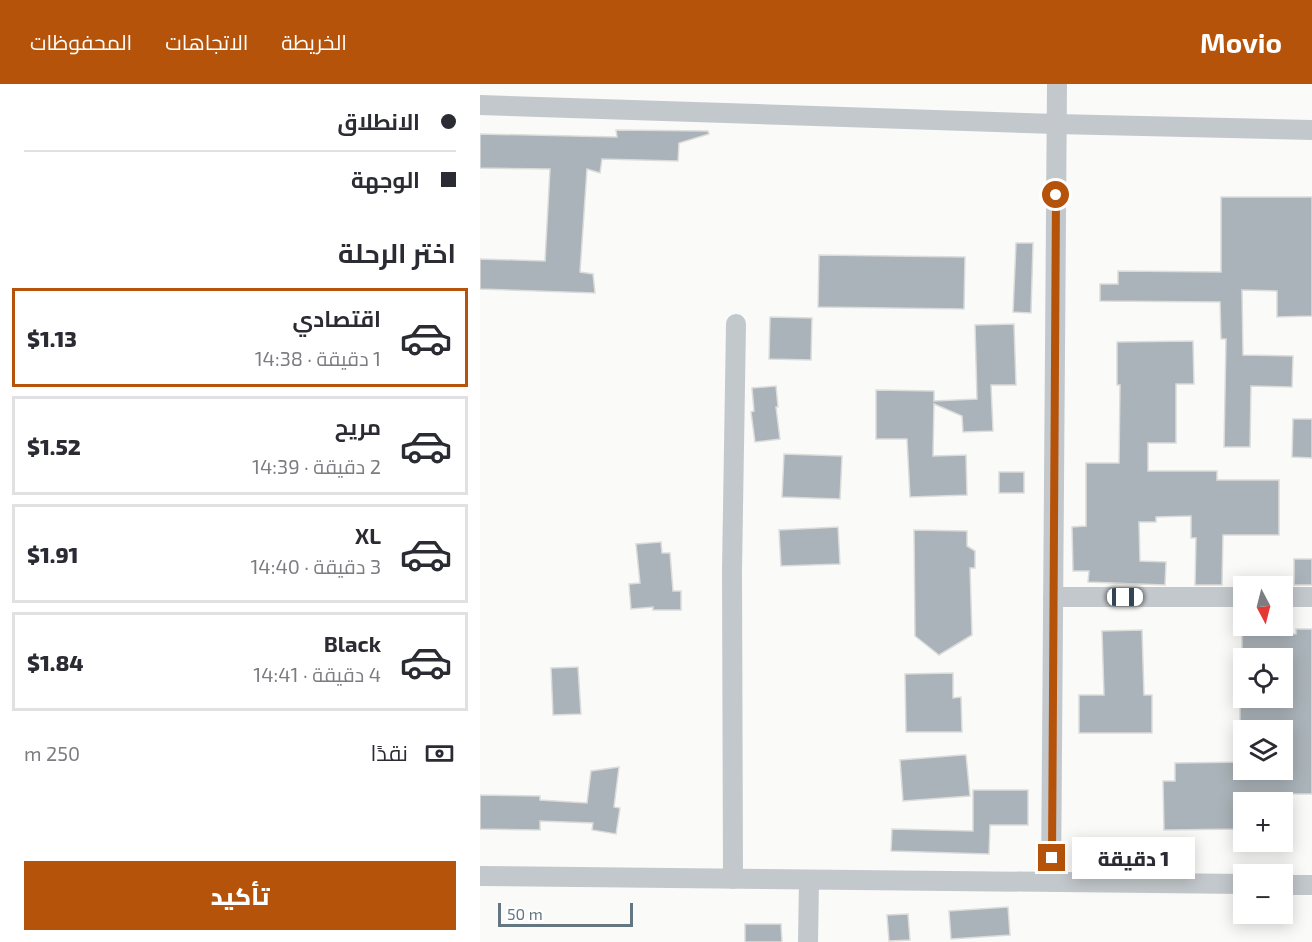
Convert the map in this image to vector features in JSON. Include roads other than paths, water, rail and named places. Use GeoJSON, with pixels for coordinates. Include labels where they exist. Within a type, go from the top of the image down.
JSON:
{"type":"FeatureCollection","features":[{"type":"Feature","properties":{"kind":"street"},"geometry":{"type":"LineString","coordinates":[[1052,882],[1056,84]]}},
{"type":"Feature","properties":{"kind":"street"},"geometry":{"type":"LineString","coordinates":[[480,105],[1312,130]]}},
{"type":"Feature","properties":{"kind":"street"},"geometry":{"type":"LineString","coordinates":[[732,879],[732,570],[736,324]]}},
{"type":"Feature","properties":{"kind":"street"},"geometry":{"type":"LineString","coordinates":[[1053,597],[1233,597]]}},
{"type":"Feature","properties":{"kind":"street"},"geometry":{"type":"LineString","coordinates":[[1293,597],[1312,597]]}},
{"type":"Feature","properties":{"kind":"street"},"geometry":{"type":"LineString","coordinates":[[480,876],[1233,884]]}},
{"type":"Feature","properties":{"kind":"street"},"geometry":{"type":"LineString","coordinates":[[808,942],[810,880]]}},
{"type":"Feature","properties":{"kind":"street"},"geometry":{"type":"LineString","coordinates":[[1293,885],[1312,885]]}}]}
